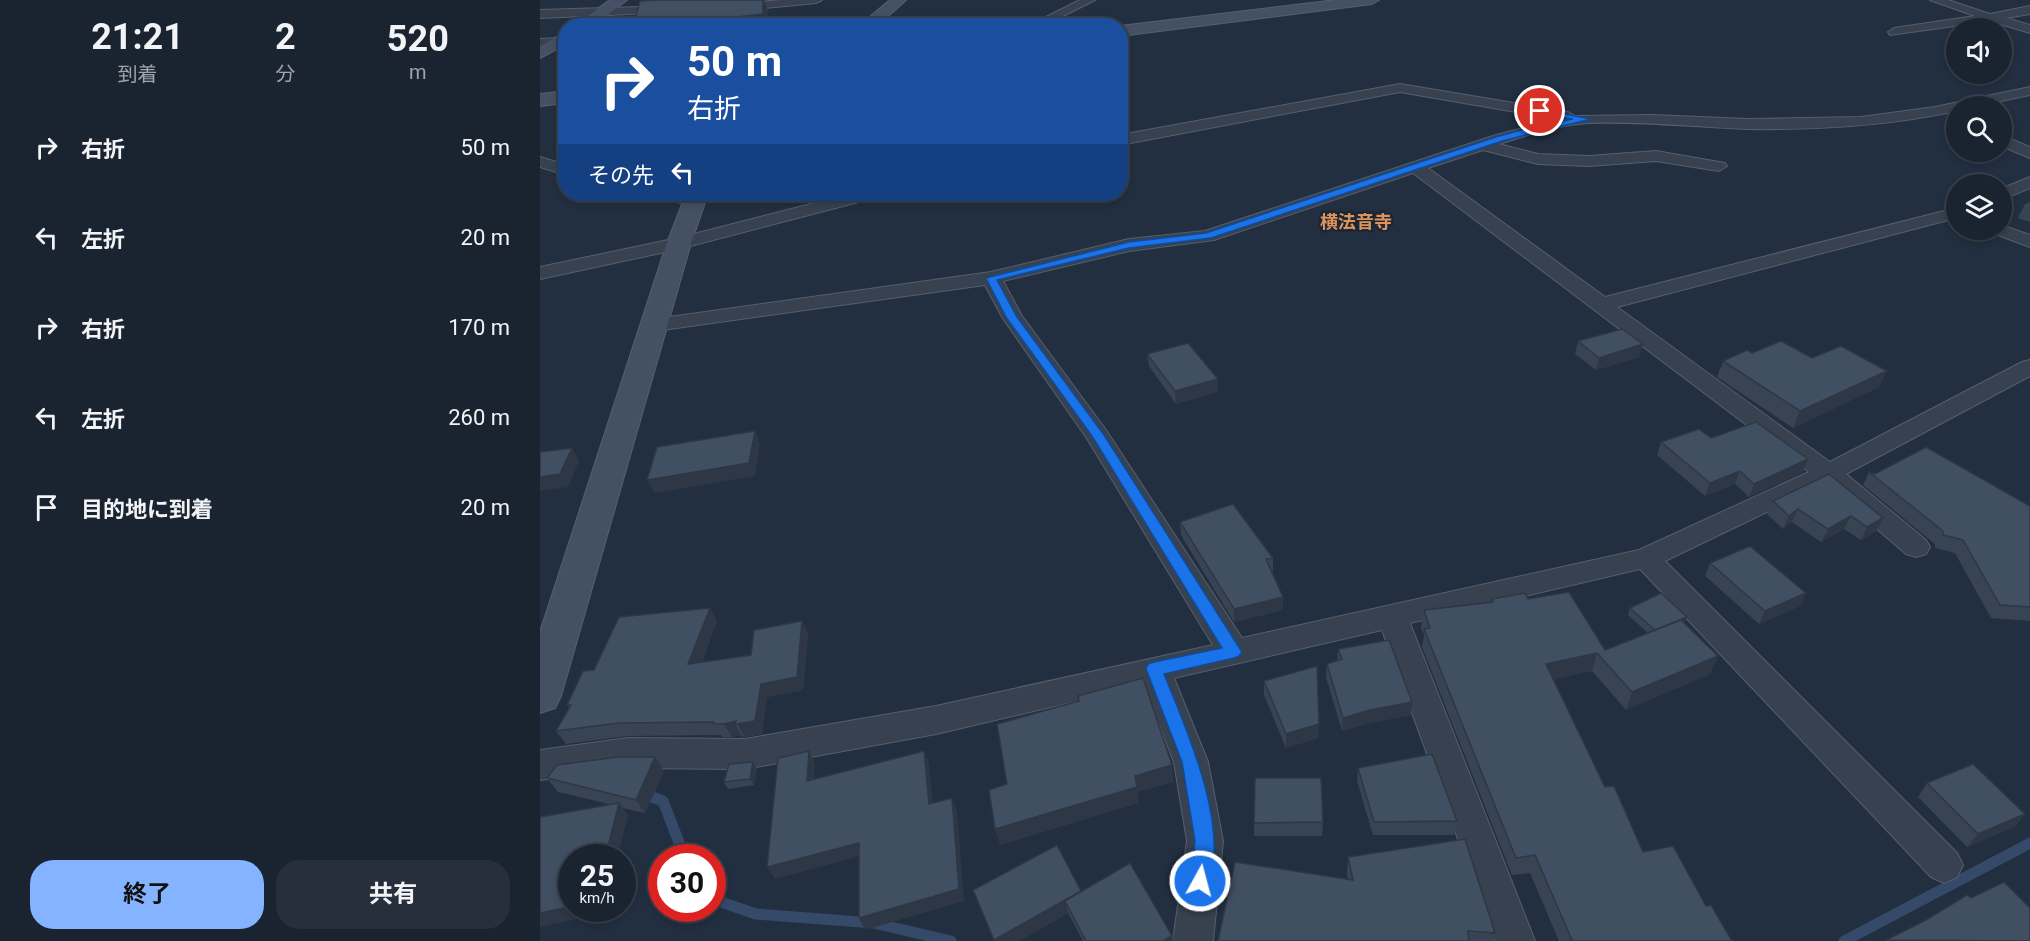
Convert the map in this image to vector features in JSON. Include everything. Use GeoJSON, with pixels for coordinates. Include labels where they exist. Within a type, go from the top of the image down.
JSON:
{"type":"FeatureCollection","features":[{"type":"Feature","properties":{"kind":"street"},"geometry":{"type":"LineString","coordinates":[[594,18],[620,0]]}},
{"type":"Feature","properties":{"kind":"street"},"geometry":{"type":"LineString","coordinates":[[718,9],[816,0]]}},
{"type":"Feature","properties":{"kind":"street"},"geometry":{"type":"LineString","coordinates":[[877,18],[898,0]]}},
{"type":"Feature","properties":{"kind":"street"},"geometry":{"type":"LineString","coordinates":[[1051,18],[1089,0]]}},
{"type":"Feature","properties":{"kind":"street"},"geometry":{"type":"LineString","coordinates":[[1128,30],[1315,3],[1372,0]]}},
{"type":"Feature","properties":{"kind":"street"},"geometry":{"type":"LineString","coordinates":[[1936,0],[2030,29]]}},
{"type":"Feature","properties":{"kind":"street"},"geometry":{"type":"LineString","coordinates":[[540,14],[684,10]]}},
{"type":"Feature","properties":{"kind":"street"},"geometry":{"type":"LineString","coordinates":[[1894,32],[2030,10]]}},
{"type":"Feature","properties":{"kind":"street"},"geometry":{"type":"LineString","coordinates":[[540,31],[558,35]]}},
{"type":"Feature","properties":{"kind":"street"},"geometry":{"type":"LineString","coordinates":[[540,43],[558,38]]}},
{"type":"Feature","properties":{"kind":"street"},"geometry":{"type":"LineString","coordinates":[[540,53],[558,40]]}},
{"type":"Feature","properties":{"kind":"street"},"geometry":{"type":"LineString","coordinates":[[1128,139],[1400,88],[1587,119],[1652,119],[1748,124],[1850,122],[1946,109]]}},
{"type":"Feature","properties":{"kind":"street"},"geometry":{"type":"LineString","coordinates":[[2003,96],[2030,91]]}},
{"type":"Feature","properties":{"kind":"street"},"geometry":{"type":"LineString","coordinates":[[540,100],[558,98]]}},
{"type":"Feature","properties":{"kind":"street"},"geometry":{"type":"LineString","coordinates":[[2012,102],[2030,108]]}},
{"type":"Feature","properties":{"kind":"street"},"geometry":{"type":"LineString","coordinates":[[1935,111],[1946,116]]}},
{"type":"Feature","properties":{"kind":"street"},"geometry":{"type":"LineString","coordinates":[[655,325],[991,278],[1129,245],[1207,236],[1532,129],[1587,119]]}},
{"type":"Feature","properties":{"kind":"street"},"geometry":{"type":"LineString","coordinates":[[1484,145],[1538,159],[1589,161],[1656,156],[1719,166]]}},
{"type":"Feature","properties":{"kind":"street"},"geometry":{"type":"LineString","coordinates":[[2012,145],[2030,153]]}},
{"type":"Feature","properties":{"kind":"street"},"geometry":{"type":"LineString","coordinates":[[540,162],[558,168]]}},
{"type":"Feature","properties":{"kind":"street"},"geometry":{"type":"LineString","coordinates":[[1417,168],[1828,472],[1916,547]]}},
{"type":"Feature","properties":{"kind":"street"},"geometry":{"type":"LineString","coordinates":[[2012,190],[2030,182]]}},
{"type":"Feature","properties":{"kind":"street"},"geometry":{"type":"LineString","coordinates":[[540,696],[679,243],[694,201]]}},
{"type":"Feature","properties":{"kind":"street"},"geometry":{"type":"LineString","coordinates":[[540,273],[679,243],[841,201]]}},
{"type":"Feature","properties":{"kind":"street"},"geometry":{"type":"LineString","coordinates":[[1603,304],[1946,216]]}},
{"type":"Feature","properties":{"kind":"street"},"geometry":{"type":"LineString","coordinates":[[2012,234],[2030,241]]}},
{"type":"Feature","properties":{"kind":"street"},"geometry":{"type":"LineString","coordinates":[[991,278],[1012,317],[1097,435],[1234,652]]}},
{"type":"Feature","properties":{"kind":"street"},"geometry":{"type":"LineString","coordinates":[[540,765],[628,753],[745,754],[936,720],[1646,558],[1828,472],[2030,367]]}},
{"type":"Feature","properties":{"kind":"street"},"geometry":{"type":"LineString","coordinates":[[1646,558],[1944,865]]}},
{"type":"Feature","properties":{"kind":"street"},"geometry":{"type":"LineString","coordinates":[[1392,616],[1515,941]]}},
{"type":"Feature","properties":{"kind":"street"},"geometry":{"type":"LineString","coordinates":[[1154,669],[1191,762],[1205,841],[1193,941]]}},
{"type":"Feature","properties":{"kind":"building"},"geometry":{"type":"Polygon","coordinates":[[[763,0],[763,14],[728,18],[635,18],[640,1],[763,0]]]}},
{"type":"Feature","properties":{"kind":"building"},"geometry":{"type":"Polygon","coordinates":[[[1622,329],[1643,344],[1599,358],[1578,341],[1622,329]]]}},
{"type":"Feature","properties":{"kind":"building"},"geometry":{"type":"Polygon","coordinates":[[[1781,341],[1812,358],[1841,346],[1887,371],[1800,411],[1723,361],[1747,350],[1752,353],[1781,341]]]}},
{"type":"Feature","properties":{"kind":"building"},"geometry":{"type":"Polygon","coordinates":[[[1188,343],[1218,379],[1175,391],[1147,354],[1188,343]]]}},
{"type":"Feature","properties":{"kind":"building"},"geometry":{"type":"Polygon","coordinates":[[[1756,422],[1808,459],[1754,484],[1740,471],[1710,483],[1661,442],[1699,429],[1711,438],[1756,422]]]}},
{"type":"Feature","properties":{"kind":"building"},"geometry":{"type":"Polygon","coordinates":[[[755,431],[749,463],[647,480],[657,447],[755,431]]]}},
{"type":"Feature","properties":{"kind":"building"},"geometry":{"type":"Polygon","coordinates":[[[1926,447],[2030,506],[2030,607],[2000,605],[1963,540],[1943,535],[1943,531],[1869,472],[1875,474],[1926,447]]]}},
{"type":"Feature","properties":{"kind":"building"},"geometry":{"type":"Polygon","coordinates":[[[572,448],[560,474],[540,477],[540,452],[572,448]]]}},
{"type":"Feature","properties":{"kind":"building"},"geometry":{"type":"Polygon","coordinates":[[[1829,474],[1883,518],[1867,527],[1851,516],[1828,529],[1798,509],[1789,516],[1773,501],[1829,474]]]}},
{"type":"Feature","properties":{"kind":"building"},"geometry":{"type":"Polygon","coordinates":[[[1233,504],[1273,558],[1266,559],[1283,597],[1234,609],[1180,522],[1233,504]]]}},
{"type":"Feature","properties":{"kind":"building"},"geometry":{"type":"Polygon","coordinates":[[[1750,546],[1806,593],[1765,611],[1710,563],[1750,546]]]}},
{"type":"Feature","properties":{"kind":"building"},"geometry":{"type":"Polygon","coordinates":[[[1569,592],[1605,650],[1681,620],[1718,656],[1632,692],[1597,653],[1546,664],[1605,787],[1614,786],[1643,852],[1673,846],[1706,906],[1711,905],[1732,941],[1567,941],[1572,940],[1535,855],[1516,858],[1424,629],[1430,628],[1424,610],[1493,602],[1492,599],[1525,593],[1528,599],[1569,592]]]}},
{"type":"Feature","properties":{"kind":"building"},"geometry":{"type":"Polygon","coordinates":[[[1661,593],[1687,617],[1655,630],[1630,608],[1661,593]]]}},
{"type":"Feature","properties":{"kind":"building"},"geometry":{"type":"Polygon","coordinates":[[[710,608],[688,664],[751,655],[754,630],[802,621],[797,677],[761,684],[755,721],[737,724],[735,724],[736,721],[724,724],[714,724],[714,722],[619,723],[556,731],[571,705],[567,705],[583,671],[594,670],[619,617],[710,608]]]}},
{"type":"Feature","properties":{"kind":"building"},"geometry":{"type":"Polygon","coordinates":[[[1389,640],[1412,702],[1343,718],[1327,664],[1342,659],[1338,649],[1389,640]]]}},
{"type":"Feature","properties":{"kind":"building"},"geometry":{"type":"Polygon","coordinates":[[[1317,666],[1319,724],[1286,734],[1264,681],[1317,666]]]}},
{"type":"Feature","properties":{"kind":"building"},"geometry":{"type":"Polygon","coordinates":[[[1143,678],[1172,765],[1135,776],[1137,787],[995,829],[989,790],[1007,784],[997,724],[1079,701],[1078,696],[1143,678]]]}},
{"type":"Feature","properties":{"kind":"building"},"geometry":{"type":"Polygon","coordinates":[[[809,751],[807,781],[924,751],[929,804],[952,798],[959,889],[859,918],[859,843],[767,867],[778,758],[809,751]]]}},
{"type":"Feature","properties":{"kind":"building"},"geometry":{"type":"Polygon","coordinates":[[[1432,754],[1457,821],[1374,822],[1358,768],[1432,754]]]}},
{"type":"Feature","properties":{"kind":"building"},"geometry":{"type":"Polygon","coordinates":[[[618,757],[655,757],[636,800],[547,778],[557,765],[618,757]]]}},
{"type":"Feature","properties":{"kind":"building"},"geometry":{"type":"Polygon","coordinates":[[[753,762],[750,779],[724,782],[729,764],[753,762]]]}},
{"type":"Feature","properties":{"kind":"building"},"geometry":{"type":"Polygon","coordinates":[[[1973,764],[2025,814],[1978,834],[1927,783],[1973,764]]]}},
{"type":"Feature","properties":{"kind":"building"},"geometry":{"type":"Polygon","coordinates":[[[1255,778],[1321,778],[1323,822],[1254,823],[1255,778]]]}},
{"type":"Feature","properties":{"kind":"building"},"geometry":{"type":"Polygon","coordinates":[[[619,803],[609,844],[558,844],[558,909],[540,913],[540,817],[619,803]]]}},
{"type":"Feature","properties":{"kind":"building"},"geometry":{"type":"Polygon","coordinates":[[[1465,839],[1495,933],[1468,931],[1469,941],[1218,941],[1235,862],[1353,880],[1348,857],[1465,839]]]}},
{"type":"Feature","properties":{"kind":"building"},"geometry":{"type":"Polygon","coordinates":[[[1057,845],[1081,891],[994,940],[973,890],[1057,845]]]}},
{"type":"Feature","properties":{"kind":"building"},"geometry":{"type":"Polygon","coordinates":[[[1130,863],[1172,936],[1163,941],[1086,941],[1065,901],[1130,863]]]}},
{"type":"Feature","properties":{"kind":"building"},"geometry":{"type":"Polygon","coordinates":[[[2004,882],[2030,908],[2030,941],[1886,940],[1926,920],[1967,895],[1971,898],[2004,882]]]}},
{"type":"Feature","properties":{"kind":"waterway"},"geometry":{"type":"LineString","coordinates":[[643,794],[663,801],[680,844]]}},
{"type":"Feature","properties":{"kind":"waterway"},"geometry":{"type":"LineString","coordinates":[[1844,941],[2030,843]]}},
{"type":"Feature","properties":{"kind":"waterway"},"geometry":{"type":"LineString","coordinates":[[726,904],[756,914],[874,923],[951,941]]}},
{"type":"Feature","properties":{"kind":"district","name":"横法音寺"},"geometry":{"type":"Point","coordinates":[1356,222]}},
{"type":"Feature","properties":{"kind":"route"},"geometry":{"type":"LineString","coordinates":[[1200,881],[1205,841],[1191,762],[1154,669],[1234,652],[1097,435],[1012,317],[991,278],[1129,245],[1207,236],[1499,139],[1557,123],[1587,119],[1540,111]]}}]}
